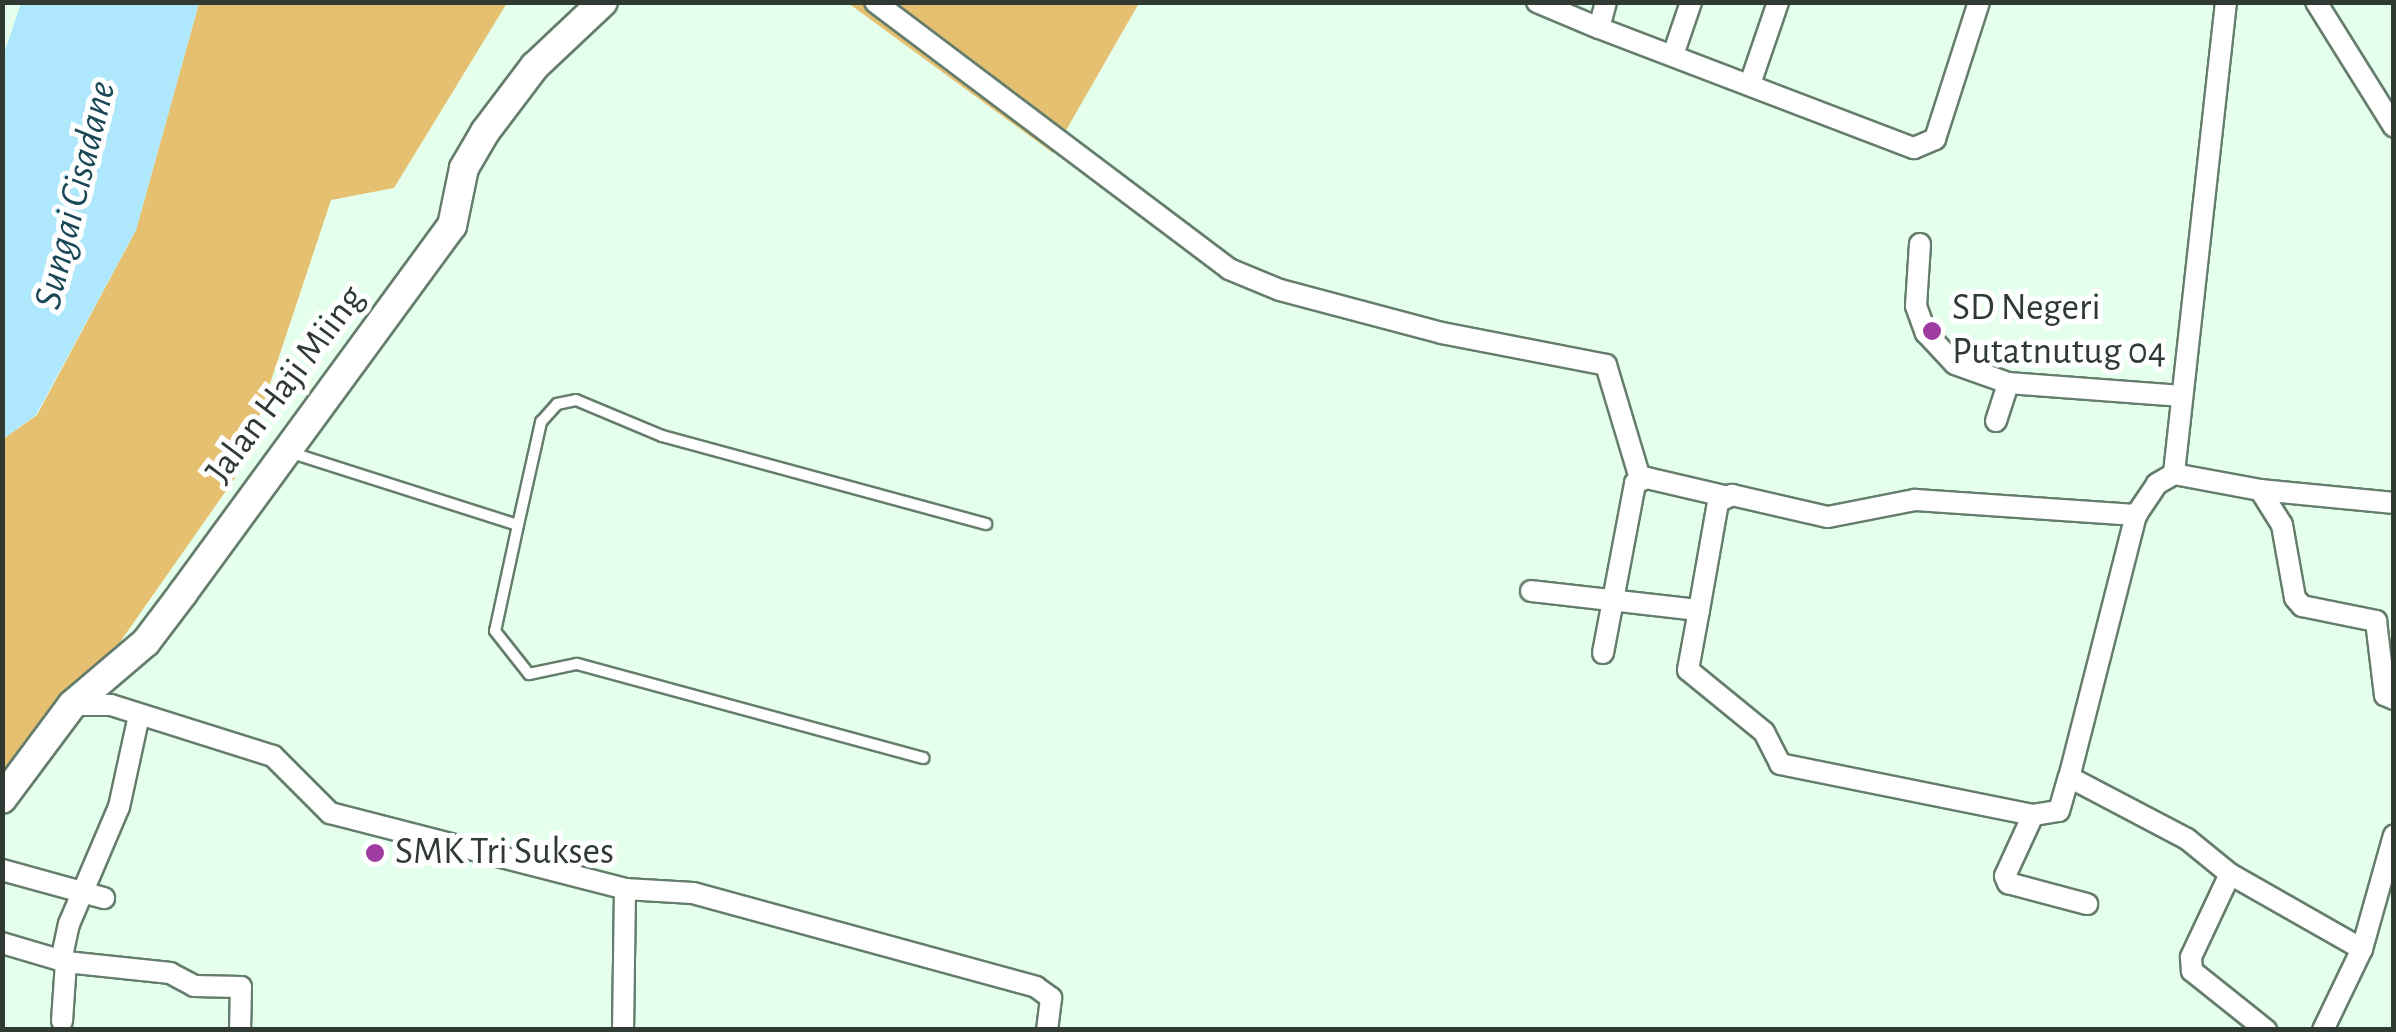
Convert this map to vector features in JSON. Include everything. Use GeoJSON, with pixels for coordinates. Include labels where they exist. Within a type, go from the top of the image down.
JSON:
{"type":"FeatureCollection","features":[{"type":"Feature","properties":{"kind":"main road","name":"Jalan Haji Miing"},"geometry":{"type":"LineString","coordinates":[[2,799],[72,705],[146,642],[283,450],[452,226],[464,168],[485,132],[535,66],[603,2]]}},
{"type":"Feature","properties":{"kind":"street"},"geometry":{"type":"LineString","coordinates":[[875,2],[1228,269],[1280,290],[1442,334],[1606,365],[1640,478],[1603,653]]}},
{"type":"Feature","properties":{"kind":"street"},"geometry":{"type":"LineString","coordinates":[[1537,2],[1672,56],[1926,147],[1934,139],[1979,2]]}},
{"type":"Feature","properties":{"kind":"street"},"geometry":{"type":"LineString","coordinates":[[1598,28],[1606,2]]}},
{"type":"Feature","properties":{"kind":"street"},"geometry":{"type":"LineString","coordinates":[[1672,56],[1691,2]]}},
{"type":"Feature","properties":{"kind":"street"},"geometry":{"type":"LineString","coordinates":[[1750,84],[1778,2]]}},
{"type":"Feature","properties":{"kind":"street"},"geometry":{"type":"LineString","coordinates":[[2174,474],[2179,396],[2226,2]]}},
{"type":"Feature","properties":{"kind":"street"},"geometry":{"type":"LineString","coordinates":[[2316,2],[2394,127]]}},
{"type":"Feature","properties":{"kind":"street"},"geometry":{"type":"LineString","coordinates":[[1920,244],[1916,306],[1926,333],[1955,364],[2008,383],[2179,396]]}},
{"type":"Feature","properties":{"kind":"street"},"geometry":{"type":"LineString","coordinates":[[1996,421],[2008,383]]}},
{"type":"Feature","properties":{"kind":"street"},"geometry":{"type":"LineString","coordinates":[[1724,496],[1688,670],[1764,732],[1780,764],[2034,816],[2059,811],[2136,515],[2149,492],[2174,474],[2260,490],[2394,502]]}},
{"type":"Feature","properties":{"kind":"street"},"geometry":{"type":"LineString","coordinates":[[1640,478],[1828,517],[1915,500],[2136,515]]}},
{"type":"Feature","properties":{"kind":"street"},"geometry":{"type":"LineString","coordinates":[[2260,490],[2282,525],[2298,603],[2376,621],[2385,694],[2394,699]]}},
{"type":"Feature","properties":{"kind":"street"},"geometry":{"type":"LineString","coordinates":[[1530,592],[1698,610]]}},
{"type":"Feature","properties":{"kind":"street"},"geometry":{"type":"LineString","coordinates":[[72,705],[111,705],[272,756],[330,813],[625,888],[692,893],[1036,987],[1050,998],[1048,1030]]}},
{"type":"Feature","properties":{"kind":"street"},"geometry":{"type":"LineString","coordinates":[[62,1021],[64,962],[94,895],[119,807],[138,715]]}},
{"type":"Feature","properties":{"kind":"street"},"geometry":{"type":"LineString","coordinates":[[2068,777],[2187,839],[2230,874],[2362,949]]}},
{"type":"Feature","properties":{"kind":"street"},"geometry":{"type":"LineString","coordinates":[[2034,816],[2006,876],[2008,883],[2087,904]]}},
{"type":"Feature","properties":{"kind":"street"},"geometry":{"type":"LineString","coordinates":[[2323,1030],[2362,949],[2394,835]]}},
{"type":"Feature","properties":{"kind":"street"},"geometry":{"type":"LineString","coordinates":[[2,870],[94,895]]}},
{"type":"Feature","properties":{"kind":"street"},"geometry":{"type":"LineString","coordinates":[[2230,874],[2191,957],[2192,971],[2266,1030]]}},
{"type":"Feature","properties":{"kind":"street"},"geometry":{"type":"LineString","coordinates":[[623,1030],[625,888]]}},
{"type":"Feature","properties":{"kind":"street"},"geometry":{"type":"LineString","coordinates":[[2,943],[64,962],[170,974],[194,986],[242,987],[240,1030]]}},
{"type":"Feature","properties":{"kind":"lane"},"geometry":{"type":"LineString","coordinates":[[923,758],[577,664],[529,674],[495,630],[541,422],[557,404],[576,400],[662,436],[986,524]]}},
{"type":"Feature","properties":{"kind":"lane"},"geometry":{"type":"LineString","coordinates":[[283,450],[518,525]]}},
{"type":"Feature","properties":{"kind":"shaded area"},"geometry":{"type":"Polygon","coordinates":[[[199,3],[507,3],[394,188],[331,200],[242,468],[3,809],[3,439],[37,415],[136,230],[199,3]]]}},
{"type":"Feature","properties":{"kind":"shaded area"},"geometry":{"type":"Polygon","coordinates":[[[848,3],[1139,3],[1053,153],[848,3]]]}},
{"type":"Feature","properties":{"kind":"water","name":"Sungai Cisadane"},"geometry":{"type":"Polygon","coordinates":[[[21,3],[199,3],[136,230],[36,415],[3,439],[2,60],[21,3]]]}},
{"type":"Feature","properties":{"kind":"place","name":"SD Negeri Putatnutug 04"},"geometry":{"type":"Point","coordinates":[1932,331]}},
{"type":"Feature","properties":{"kind":"place","name":"SMK Tri Sukses"},"geometry":{"type":"Point","coordinates":[375,853]}}]}
